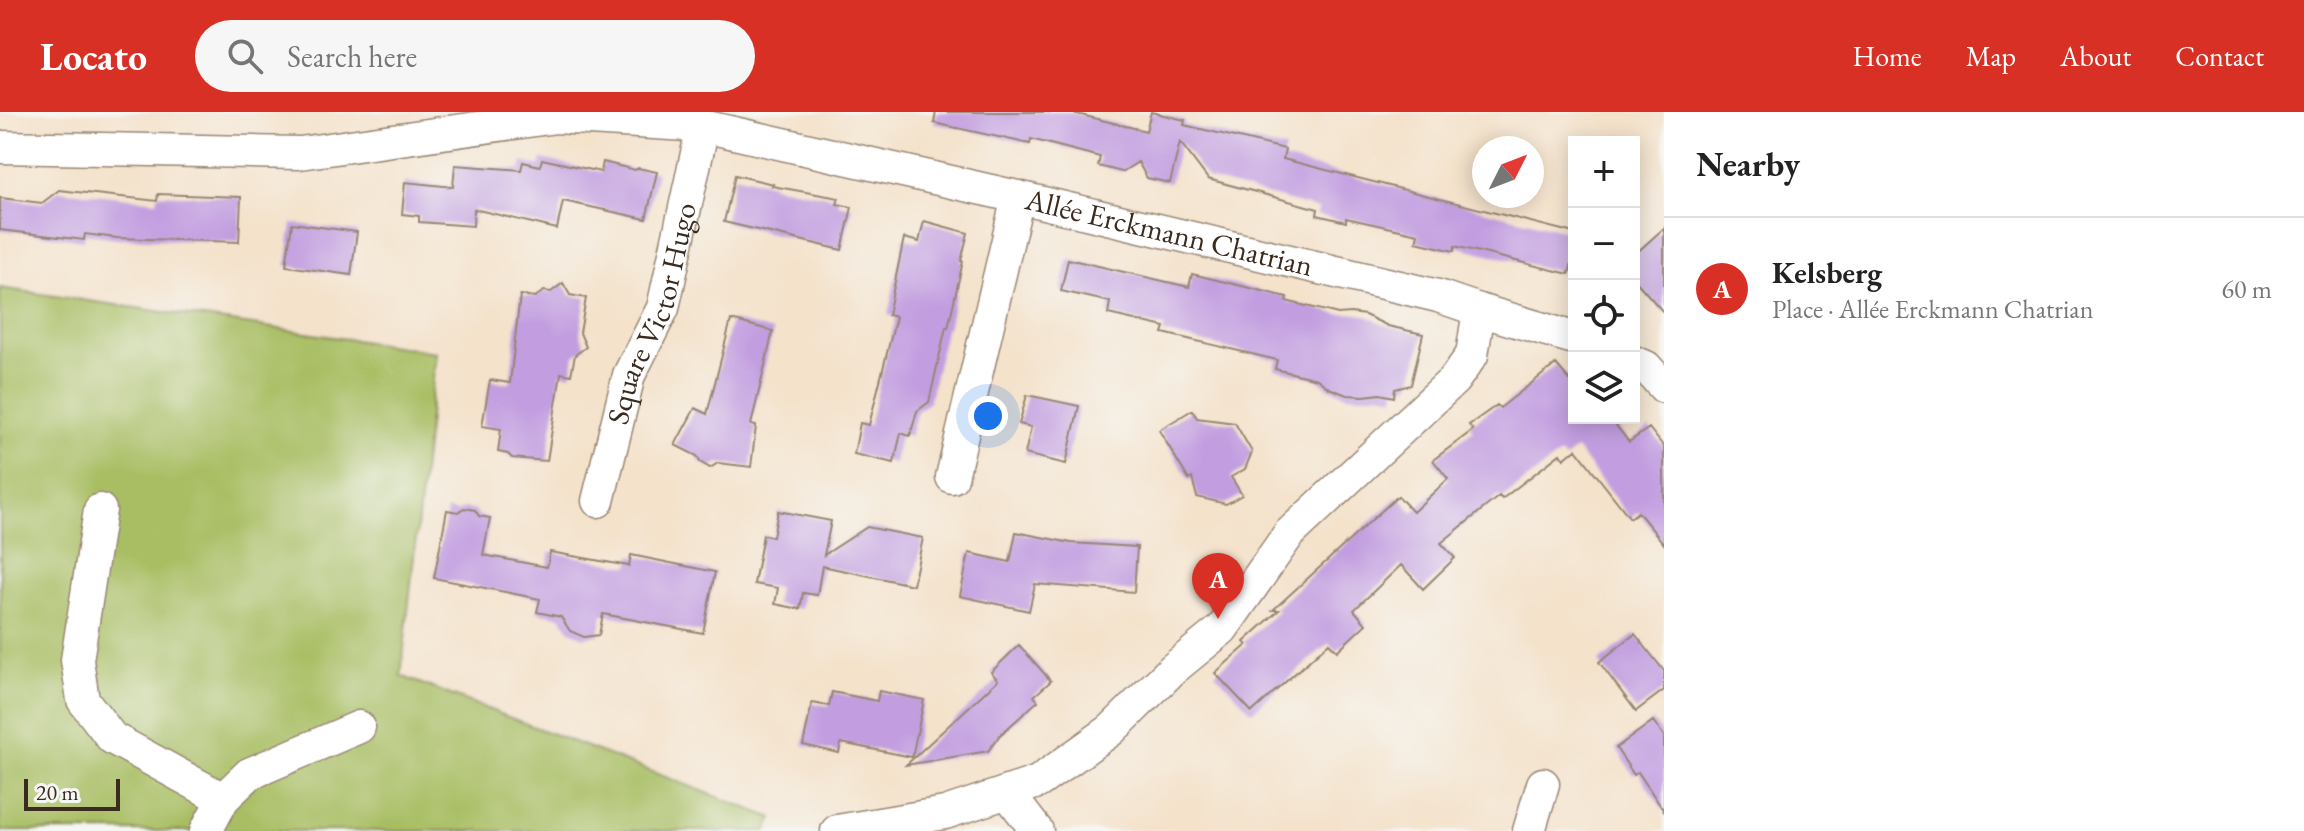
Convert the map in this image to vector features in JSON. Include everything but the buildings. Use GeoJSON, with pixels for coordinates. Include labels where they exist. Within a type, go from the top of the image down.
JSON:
{"type":"FeatureCollection","features":[{"type":"Feature","properties":{"kind":"street","name":"Allée Erckmann Chatrian"},"geometry":{"type":"LineString","coordinates":[[0,147],[300,153],[556,117],[703,126],[1423,292],[1568,336]]}},
{"type":"Feature","properties":{"kind":"street","name":"Square Victor Hugo"},"geometry":{"type":"LineString","coordinates":[[598,501],[629,375],[663,308],[703,126]]}},
{"type":"Feature","properties":{"kind":"street"},"geometry":{"type":"LineString","coordinates":[[952,477],[1018,197]]}},
{"type":"Feature","properties":{"kind":"street"},"geometry":{"type":"LineString","coordinates":[[837,831],[945,813],[1038,782],[1111,730],[1173,669],[1222,629],[1289,534],[1454,380],[1472,355],[1479,310]]}},
{"type":"Feature","properties":{"kind":"street"},"geometry":{"type":"LineString","coordinates":[[1640,364],[1664,387]]}},
{"type":"Feature","properties":{"kind":"street"},"geometry":{"type":"LineString","coordinates":[[100,510],[77,660],[83,700],[112,738],[223,799]]}},
{"type":"Feature","properties":{"kind":"street"},"geometry":{"type":"LineString","coordinates":[[206,831],[223,799],[249,774],[359,727]]}},
{"type":"Feature","properties":{"kind":"street"},"geometry":{"type":"LineString","coordinates":[[1529,831],[1543,784]]}},
{"type":"Feature","properties":{"kind":"street"},"geometry":{"type":"LineString","coordinates":[[1007,792],[1037,831]]}},
{"type":"Feature","properties":{"kind":"green space"},"geometry":{"type":"Polygon","coordinates":[[[0,288],[436,352],[401,676],[773,818],[766,831],[0,831],[0,288]]]}},
{"type":"Feature","properties":{"kind":"place","name":"Kelsberg"},"geometry":{"type":"Point","coordinates":[1218,619]}}]}
